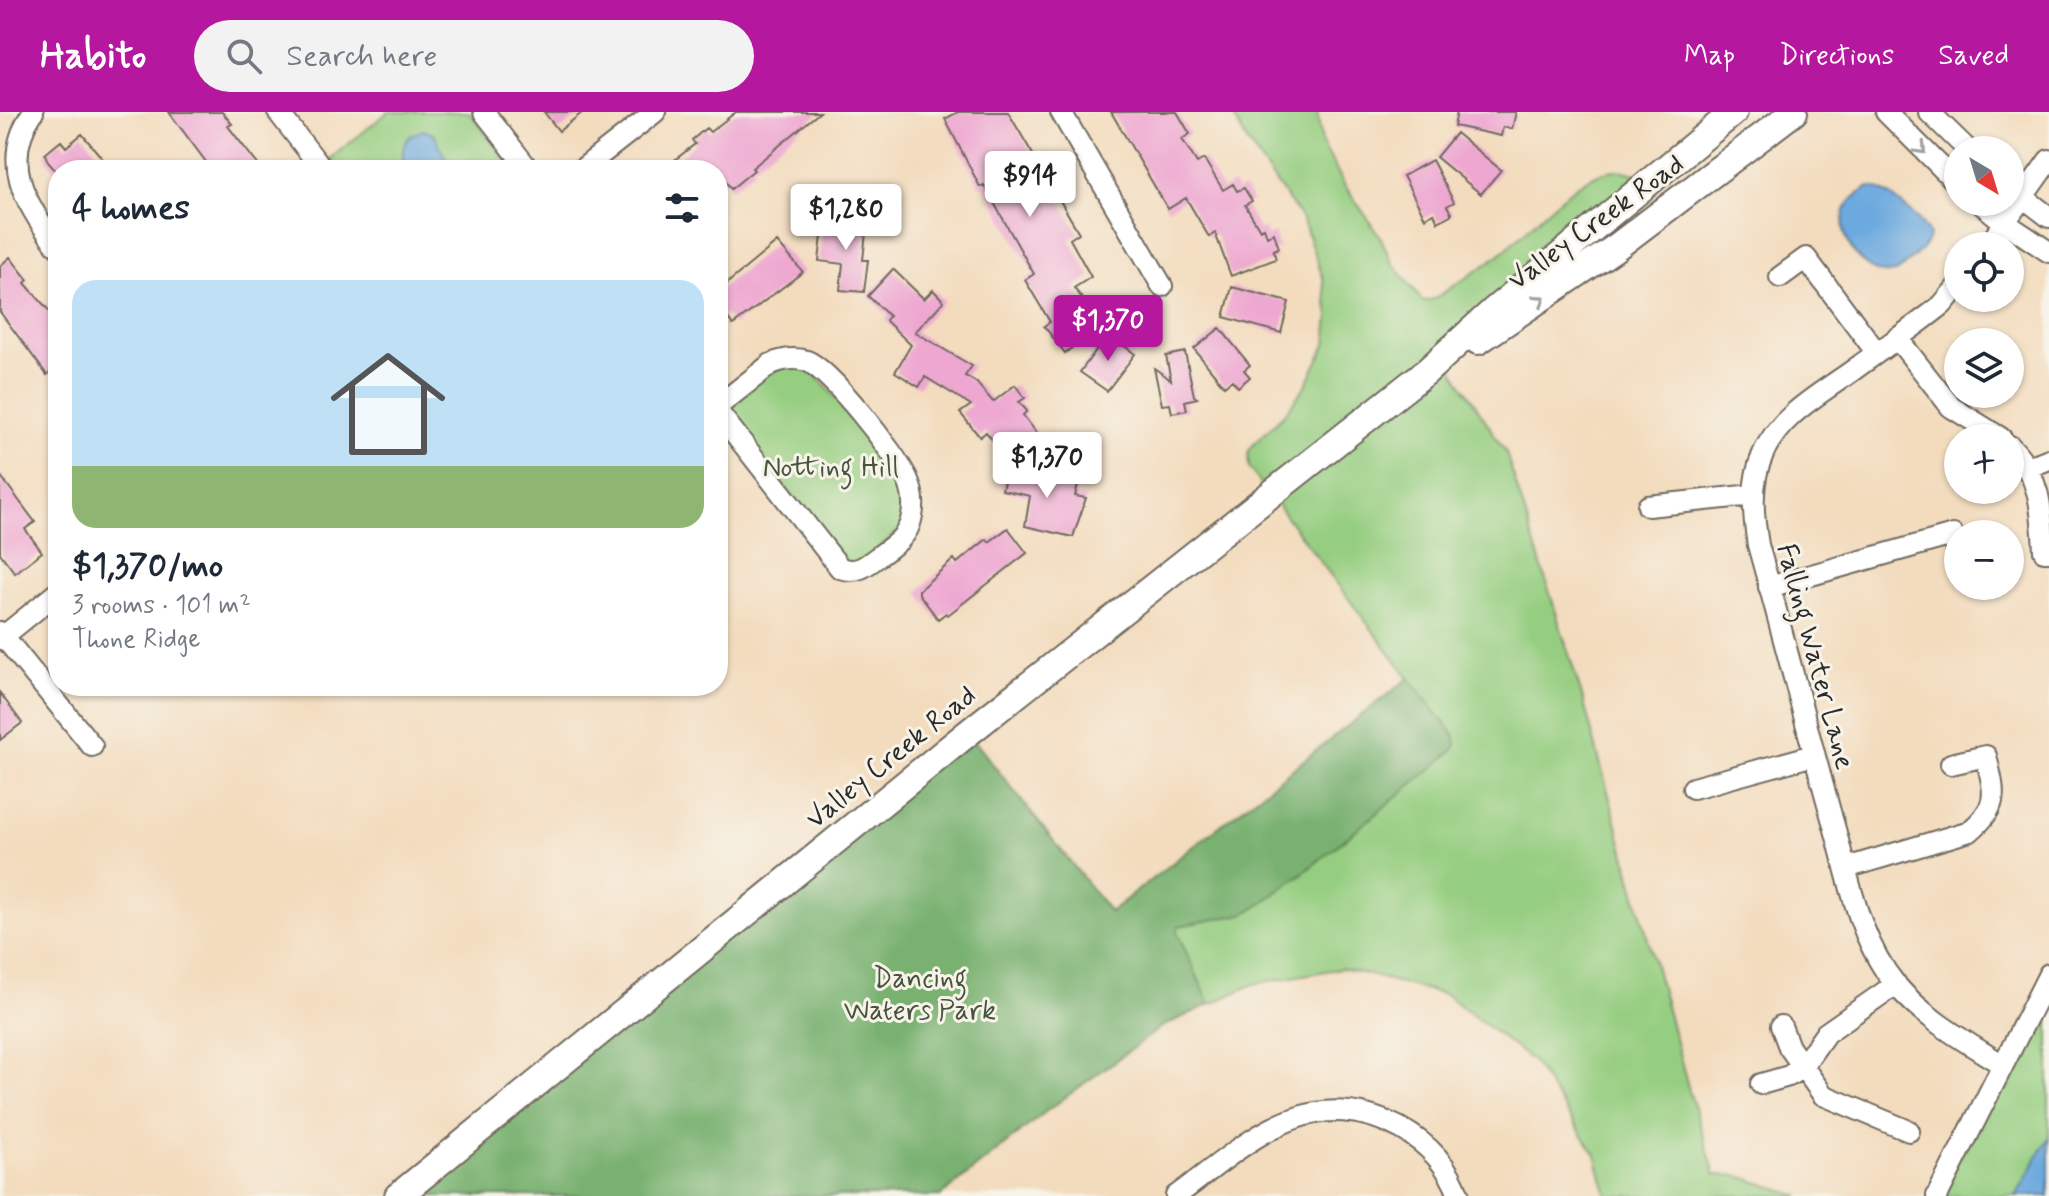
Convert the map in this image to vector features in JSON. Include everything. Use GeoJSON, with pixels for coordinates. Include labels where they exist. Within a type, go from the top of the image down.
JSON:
{"type":"FeatureCollection","features":[{"type":"Feature","properties":{"kind":"main road","name":"Valley Creek Road"},"geometry":{"type":"LineString","coordinates":[[398,1196],[968,733],[1427,371],[1493,311],[1734,112]]}},
{"type":"Feature","properties":{"kind":"main road","name":"Valley Creek Road"},"geometry":{"type":"LineString","coordinates":[[1427,371],[1506,324],[1615,248],[1794,112]]}},
{"type":"Feature","properties":{"kind":"street"},"geometry":{"type":"LineString","coordinates":[[33,112],[16,127],[8,140],[4,168],[11,186],[48,234]]}},
{"type":"Feature","properties":{"kind":"street"},"geometry":{"type":"LineString","coordinates":[[278,112],[315,160]]}},
{"type":"Feature","properties":{"kind":"street"},"geometry":{"type":"LineString","coordinates":[[484,112],[521,160]]}},
{"type":"Feature","properties":{"kind":"street"},"geometry":{"type":"LineString","coordinates":[[594,160],[655,112]]}},
{"type":"Feature","properties":{"kind":"street"},"geometry":{"type":"LineString","coordinates":[[1061,112],[1162,286]]}},
{"type":"Feature","properties":{"kind":"street"},"geometry":{"type":"LineString","coordinates":[[1886,112],[1944,170]]}},
{"type":"Feature","properties":{"kind":"street"},"geometry":{"type":"LineString","coordinates":[[1929,112],[1954,136]]}},
{"type":"Feature","properties":{"kind":"street"},"geometry":{"type":"LineString","coordinates":[[2024,184],[2049,160]]}},
{"type":"Feature","properties":{"kind":"street"},"geometry":{"type":"LineString","coordinates":[[2024,198],[2049,217]]}},
{"type":"Feature","properties":{"kind":"street"},"geometry":{"type":"LineString","coordinates":[[1996,216],[2049,252]]}},
{"type":"Feature","properties":{"kind":"street"},"geometry":{"type":"LineString","coordinates":[[1997,232],[2006,216]]}},
{"type":"Feature","properties":{"kind":"street"},"geometry":{"type":"LineString","coordinates":[[1780,277],[1806,258],[1877,353]]}},
{"type":"Feature","properties":{"kind":"street","name":"Falling Water Lane"},"geometry":{"type":"LineString","coordinates":[[1944,303],[1805,404],[1776,432],[1763,453],[1753,495],[1753,516],[1814,755],[1858,914],[1869,942],[1896,984],[1940,1027],[2003,1065]]}},
{"type":"Feature","properties":{"kind":"street"},"geometry":{"type":"LineString","coordinates":[[1897,338],[1944,387]]}},
{"type":"Feature","properties":{"kind":"street"},"geometry":{"type":"LineString","coordinates":[[728,401],[781,359],[801,360],[820,369],[844,393],[907,478],[913,508],[905,534],[865,567],[854,571],[840,568],[728,422]]}},
{"type":"Feature","properties":{"kind":"street"},"geometry":{"type":"LineString","coordinates":[[1966,408],[1985,424]]}},
{"type":"Feature","properties":{"kind":"street"},"geometry":{"type":"LineString","coordinates":[[2029,467],[2049,459]]}},
{"type":"Feature","properties":{"kind":"street"},"geometry":{"type":"LineString","coordinates":[[2024,461],[2029,467],[2042,504],[2044,551],[2049,551]]}},
{"type":"Feature","properties":{"kind":"street"},"geometry":{"type":"LineString","coordinates":[[1648,506],[1753,495]]}},
{"type":"Feature","properties":{"kind":"street"},"geometry":{"type":"LineString","coordinates":[[1769,587],[1944,538]]}},
{"type":"Feature","properties":{"kind":"street"},"geometry":{"type":"LineString","coordinates":[[48,600],[1,636],[48,693]]}},
{"type":"Feature","properties":{"kind":"street"},"geometry":{"type":"LineString","coordinates":[[51,696],[92,746]]}},
{"type":"Feature","properties":{"kind":"street"},"geometry":{"type":"LineString","coordinates":[[1693,788],[1814,755]]}},
{"type":"Feature","properties":{"kind":"street"},"geometry":{"type":"LineString","coordinates":[[1846,868],[1970,831],[1983,820],[1995,795],[1986,756],[1951,764]]}},
{"type":"Feature","properties":{"kind":"street"},"geometry":{"type":"LineString","coordinates":[[1937,1196],[2049,974]]}},
{"type":"Feature","properties":{"kind":"street"},"geometry":{"type":"LineString","coordinates":[[1761,1084],[1789,1076],[1802,1067],[1826,1033],[1896,984]]}},
{"type":"Feature","properties":{"kind":"street"},"geometry":{"type":"LineString","coordinates":[[1781,1026],[1789,1047],[1823,1095],[1909,1131]]}},
{"type":"Feature","properties":{"kind":"street"},"geometry":{"type":"LineString","coordinates":[[1176,1196],[1270,1127],[1296,1116],[1351,1110],[1380,1118],[1410,1133],[1438,1157],[1459,1196]]}},
{"type":"Feature","properties":{"kind":"green space"},"geometry":{"type":"Polygon","coordinates":[[[388,112],[469,112],[506,160],[331,160],[388,112]]]}},
{"type":"Feature","properties":{"kind":"green space","name":"Dancing Waters Park"},"geometry":{"type":"Polygon","coordinates":[[[1231,112],[1317,112],[1322,143],[1345,186],[1380,236],[1391,261],[1426,301],[1434,299],[1493,259],[1563,196],[1590,178],[1613,170],[1640,175],[1447,360],[1506,453],[1582,696],[1688,1087],[1715,1174],[1739,1176],[1800,1196],[1607,1196],[1596,1155],[1532,1061],[1447,995],[1342,968],[1254,984],[1163,1026],[1045,1112],[941,1196],[968,733],[1110,912],[1409,678],[1249,468],[1248,453],[1252,446],[1285,413],[1306,385],[1326,345],[1329,316],[1323,278],[1303,221],[1248,143],[1231,112]]]}},
{"type":"Feature","properties":{"kind":"green space","name":"Notting Hill"},"geometry":{"type":"Polygon","coordinates":[[[801,360],[902,468],[912,518],[854,571],[728,418],[728,398],[771,364],[801,360]]]}},
{"type":"Feature","properties":{"kind":"green space"},"geometry":{"type":"Polygon","coordinates":[[[1409,678],[1455,736],[1453,751],[1307,870],[1255,908],[1243,914],[1179,926],[1177,932],[1210,1004],[1163,1026],[1045,1112],[941,1196],[398,1196],[968,733],[1110,912],[1409,678]]]}},
{"type":"Feature","properties":{"kind":"green space"},"geometry":{"type":"Polygon","coordinates":[[[2049,974],[2049,1196],[1937,1196],[2049,974]]]}},
{"type":"Feature","properties":{"kind":"water"},"geometry":{"type":"Polygon","coordinates":[[[424,130],[435,135],[448,160],[404,160],[404,145],[417,132],[424,130]]]}},
{"type":"Feature","properties":{"kind":"water"},"geometry":{"type":"Polygon","coordinates":[[[1869,187],[1884,192],[1902,205],[1929,234],[1923,248],[1902,268],[1890,273],[1868,267],[1859,258],[1851,248],[1843,224],[1849,203],[1869,187]]]}},
{"type":"Feature","properties":{"kind":"water"},"geometry":{"type":"Polygon","coordinates":[[[2049,1137],[2049,1196],[2016,1196],[2049,1137]]]}},
{"type":"Feature","properties":{"kind":"building"},"geometry":{"type":"Polygon","coordinates":[[[169,112],[222,112],[232,124],[228,126],[254,160],[205,160],[169,112]]]}},
{"type":"Feature","properties":{"kind":"building"},"geometry":{"type":"Polygon","coordinates":[[[544,112],[583,112],[559,131],[544,112]]]}},
{"type":"Feature","properties":{"kind":"building"},"geometry":{"type":"Polygon","coordinates":[[[736,112],[820,112],[731,189],[728,185],[728,160],[675,160],[695,144],[692,140],[706,128],[710,132],[736,112]]]}},
{"type":"Feature","properties":{"kind":"building"},"geometry":{"type":"Polygon","coordinates":[[[958,112],[1008,112],[1079,233],[1070,239],[1091,277],[1074,288],[1102,324],[1065,353],[1044,326],[1050,322],[1025,280],[1034,274],[984,185],[980,187],[945,119],[958,112]]]}},
{"type":"Feature","properties":{"kind":"building"},"geometry":{"type":"Polygon","coordinates":[[[1111,112],[1177,112],[1190,134],[1182,139],[1197,163],[1204,159],[1223,190],[1233,184],[1237,191],[1244,188],[1252,201],[1245,205],[1260,230],[1264,228],[1267,236],[1274,233],[1279,248],[1273,250],[1276,259],[1231,276],[1215,233],[1209,237],[1186,198],[1168,209],[1111,112]]]}},
{"type":"Feature","properties":{"kind":"building"},"geometry":{"type":"Polygon","coordinates":[[[1457,112],[1516,112],[1512,129],[1503,127],[1501,136],[1454,126],[1457,112]]]}},
{"type":"Feature","properties":{"kind":"building"},"geometry":{"type":"Polygon","coordinates":[[[1456,133],[1501,170],[1481,194],[1436,157],[1456,133]]]}},
{"type":"Feature","properties":{"kind":"building"},"geometry":{"type":"Polygon","coordinates":[[[82,134],[104,160],[48,162],[45,154],[61,141],[66,147],[82,134]]]}},
{"type":"Feature","properties":{"kind":"building"},"geometry":{"type":"Polygon","coordinates":[[[1432,160],[1454,202],[1447,206],[1452,214],[1438,222],[1434,213],[1425,218],[1403,176],[1432,160]]]}},
{"type":"Feature","properties":{"kind":"building"},"geometry":{"type":"Polygon","coordinates":[[[824,219],[867,223],[863,260],[868,260],[864,292],[840,290],[843,264],[819,261],[824,219]]]}},
{"type":"Feature","properties":{"kind":"building"},"geometry":{"type":"Polygon","coordinates":[[[777,242],[803,272],[733,325],[728,318],[728,283],[777,242]]]}},
{"type":"Feature","properties":{"kind":"building"},"geometry":{"type":"Polygon","coordinates":[[[10,257],[28,280],[25,283],[48,309],[47,375],[0,312],[0,266],[10,257]]]}},
{"type":"Feature","properties":{"kind":"building"},"geometry":{"type":"Polygon","coordinates":[[[893,269],[924,299],[933,290],[944,301],[915,332],[972,366],[965,376],[976,382],[993,402],[1015,385],[1025,398],[1019,402],[1027,411],[1023,415],[1039,436],[1008,460],[986,432],[980,437],[960,413],[971,405],[925,377],[919,387],[895,372],[911,345],[887,322],[889,316],[868,296],[893,269]]]}},
{"type":"Feature","properties":{"kind":"building"},"geometry":{"type":"Polygon","coordinates":[[[1232,287],[1289,302],[1281,333],[1224,317],[1232,287]]]}},
{"type":"Feature","properties":{"kind":"building"},"geometry":{"type":"Polygon","coordinates":[[[1220,328],[1250,365],[1244,370],[1250,377],[1238,387],[1232,380],[1224,386],[1194,349],[1220,328]]]}},
{"type":"Feature","properties":{"kind":"building"},"geometry":{"type":"Polygon","coordinates":[[[1108,334],[1135,354],[1107,391],[1080,372],[1108,334]]]}},
{"type":"Feature","properties":{"kind":"building"},"geometry":{"type":"Polygon","coordinates":[[[1185,352],[1197,398],[1185,401],[1187,410],[1172,413],[1170,404],[1162,405],[1154,368],[1171,380],[1166,356],[1185,352]]]}},
{"type":"Feature","properties":{"kind":"building"},"geometry":{"type":"Polygon","coordinates":[[[1008,464],[1078,484],[1075,496],[1086,498],[1073,537],[1025,526],[1030,496],[1002,490],[1008,464]]]}},
{"type":"Feature","properties":{"kind":"building"},"geometry":{"type":"Polygon","coordinates":[[[0,475],[35,522],[25,529],[42,552],[15,573],[0,553],[0,475]]]}},
{"type":"Feature","properties":{"kind":"building"},"geometry":{"type":"Polygon","coordinates":[[[1008,528],[1027,553],[948,615],[946,613],[938,619],[919,590],[954,559],[957,563],[987,539],[989,542],[1008,528]]]}},
{"type":"Feature","properties":{"kind":"building"},"geometry":{"type":"Polygon","coordinates":[[[0,693],[22,723],[0,740],[0,693]]]}}]}
